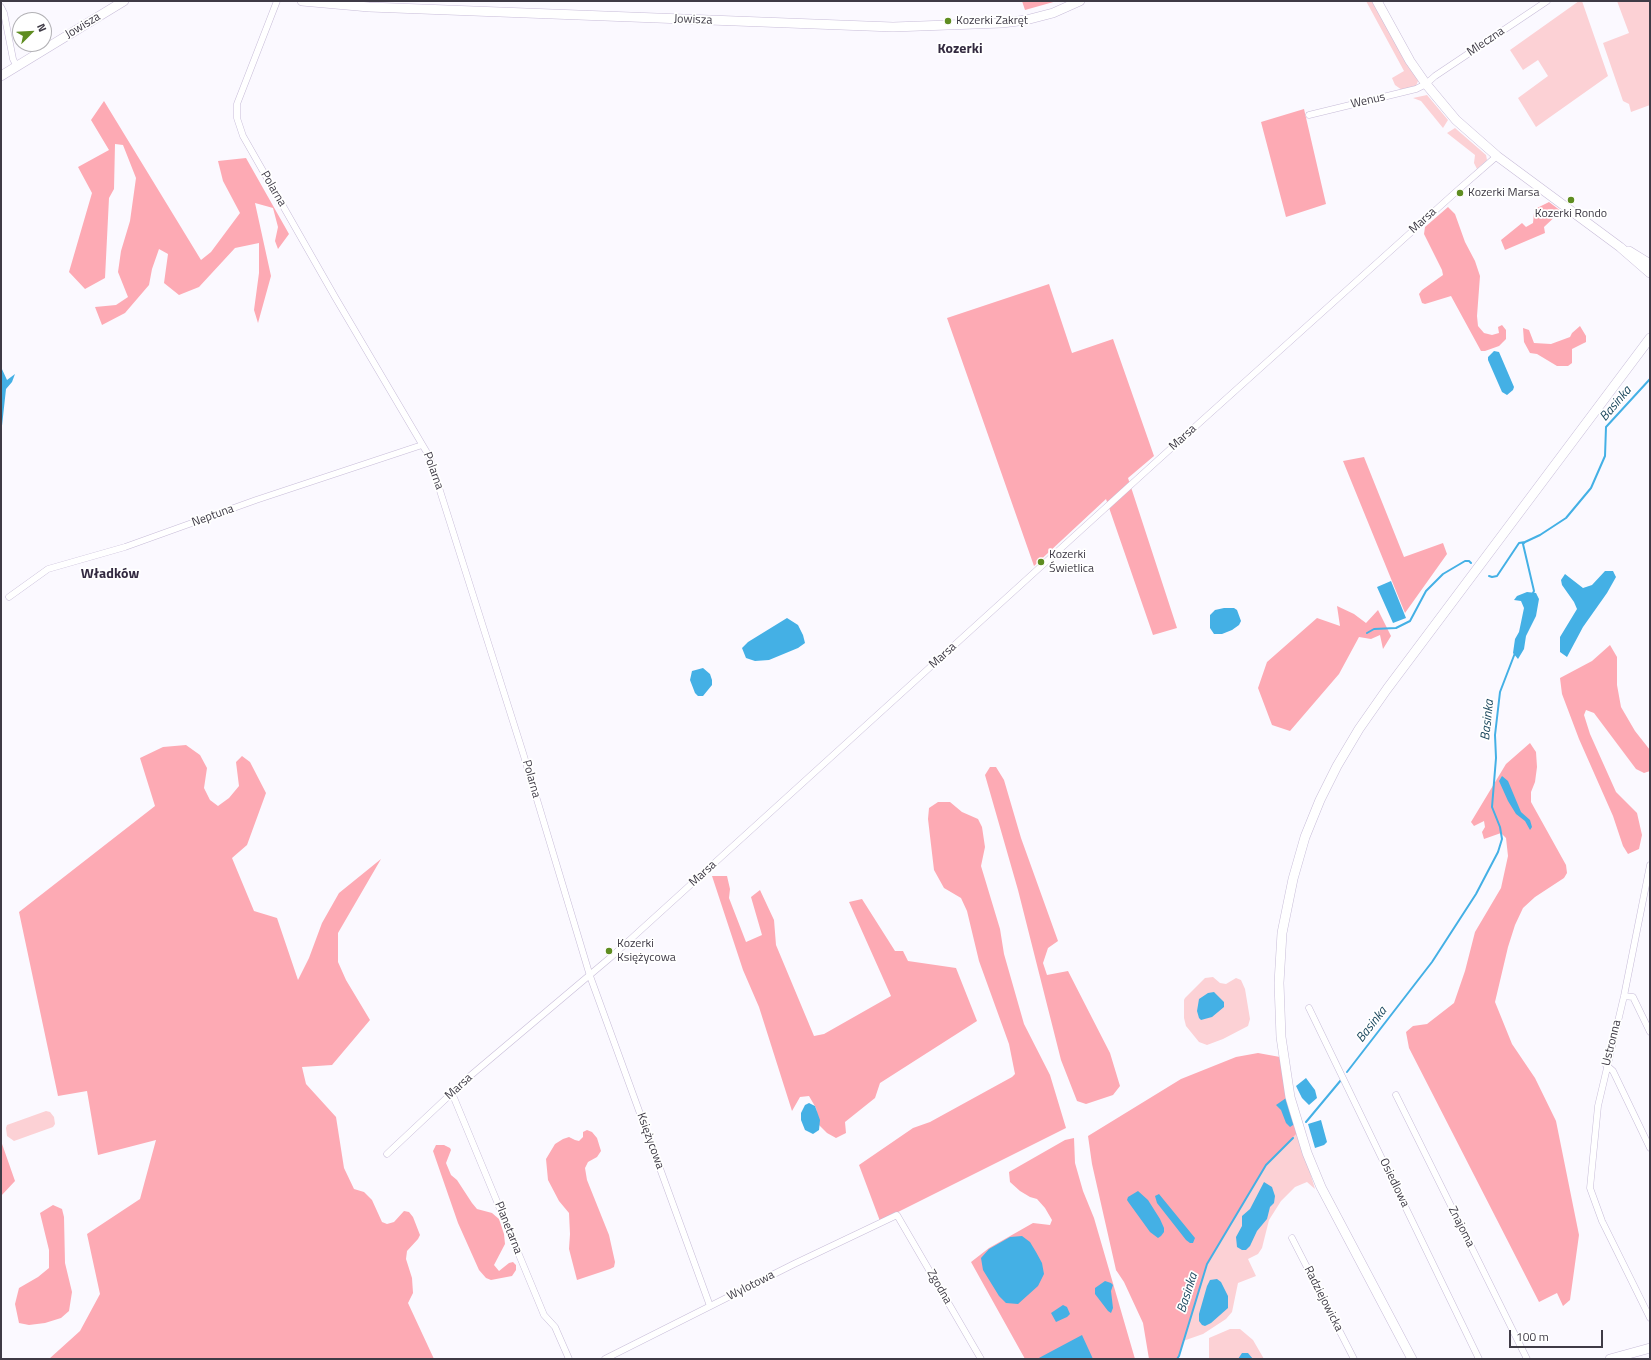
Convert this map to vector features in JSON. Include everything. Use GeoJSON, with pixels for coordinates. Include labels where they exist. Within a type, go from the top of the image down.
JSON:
{"type":"FeatureCollection","features":[{"type":"Feature","properties":{"kind":"main road","name":"Jowisza"},"geometry":{"type":"LineString","coordinates":[[1,76],[124,1]]}},
{"type":"Feature","properties":{"kind":"main road","name":"Jowisza"},"geometry":{"type":"LineString","coordinates":[[302,1],[369,7],[893,27],[1002,23],[1026,20],[1053,13],[1080,1]]}},
{"type":"Feature","properties":{"kind":"main road"},"geometry":{"type":"LineString","coordinates":[[1377,1],[1410,61],[1426,84],[1456,120],[1498,156],[1620,247],[1649,271]]}},
{"type":"Feature","properties":{"kind":"main road"},"geometry":{"type":"LineString","coordinates":[[1412,1359],[1338,1222],[1321,1187],[1305,1146],[1290,1096],[1281,1037],[1279,983],[1282,933],[1293,879],[1305,837],[1320,800],[1337,766],[1353,739],[1387,689],[1650,338]]}},
{"type":"Feature","properties":{"kind":"main road"},"geometry":{"type":"LineString","coordinates":[[1610,1359],[1650,1348]]}},
{"type":"Feature","properties":{"kind":"street","name":"Polarna"},"geometry":{"type":"LineString","coordinates":[[277,1],[237,104],[237,118],[243,136],[339,304],[429,456],[434,468],[523,753],[590,976]]}},
{"type":"Feature","properties":{"kind":"street","name":"Mleczna"},"geometry":{"type":"LineString","coordinates":[[1426,84],[1435,76],[1547,1]]}},
{"type":"Feature","properties":{"kind":"street"},"geometry":{"type":"LineString","coordinates":[[1,7],[13,59],[17,67]]}},
{"type":"Feature","properties":{"kind":"street","name":"Wenus"},"geometry":{"type":"LineString","coordinates":[[1308,115],[1416,89],[1426,84]]}},
{"type":"Feature","properties":{"kind":"street","name":"Marsa"},"geometry":{"type":"LineString","coordinates":[[387,1154],[452,1093],[590,976],[1368,271],[1498,156]]}},
{"type":"Feature","properties":{"kind":"street","name":"Neptuna"},"geometry":{"type":"LineString","coordinates":[[9,598],[48,569],[125,547],[256,500],[422,444]]}},
{"type":"Feature","properties":{"kind":"street","name":"Ustronna"},"geometry":{"type":"LineString","coordinates":[[1650,865],[1624,996],[1606,1065],[1598,1106],[1590,1188],[1602,1221],[1650,1318]]}},
{"type":"Feature","properties":{"kind":"street","name":"Księżycowa"},"geometry":{"type":"LineString","coordinates":[[590,976],[710,1306]]}},
{"type":"Feature","properties":{"kind":"street"},"geometry":{"type":"LineString","coordinates":[[1624,996],[1633,997],[1650,1032]]}},
{"type":"Feature","properties":{"kind":"street","name":"Osiedlowa"},"geometry":{"type":"LineString","coordinates":[[1309,1008],[1479,1359]]}},
{"type":"Feature","properties":{"kind":"street"},"geometry":{"type":"LineString","coordinates":[[1606,1065],[1613,1070],[1650,1148]]}},
{"type":"Feature","properties":{"kind":"street","name":"Planetarna"},"geometry":{"type":"LineString","coordinates":[[452,1093],[544,1315],[555,1327],[569,1359]]}},
{"type":"Feature","properties":{"kind":"street","name":"Znajoma"},"geometry":{"type":"LineString","coordinates":[[1396,1095],[1527,1359]]}},
{"type":"Feature","properties":{"kind":"street","name":"Wylotowa"},"geometry":{"type":"LineString","coordinates":[[605,1359],[794,1264],[897,1215]]}},
{"type":"Feature","properties":{"kind":"street","name":"Zgodna"},"geometry":{"type":"LineString","coordinates":[[897,1215],[981,1359]]}},
{"type":"Feature","properties":{"kind":"street","name":"Radziejowicka"},"geometry":{"type":"LineString","coordinates":[[1292,1238],[1354,1359]]}},
{"type":"Feature","properties":{"kind":"shaded area"},"geometry":{"type":"Polygon","coordinates":[[[1022,1],[1057,1],[1025,10],[1022,1]]]}},
{"type":"Feature","properties":{"kind":"shaded area"},"geometry":{"type":"Polygon","coordinates":[[[1366,1],[1373,1],[1417,77],[1418,81],[1416,86],[1402,90],[1395,85],[1392,78],[1404,71],[1366,1]]]}},
{"type":"Feature","properties":{"kind":"shaded area"},"geometry":{"type":"Polygon","coordinates":[[[1579,1],[1582,1],[1608,76],[1536,127],[1518,98],[1548,76],[1538,60],[1523,70],[1510,50],[1579,1]]]}},
{"type":"Feature","properties":{"kind":"shaded area"},"geometry":{"type":"Polygon","coordinates":[[[1617,1],[1650,1],[1650,105],[1631,112],[1629,104],[1623,101],[1603,43],[1629,33],[1617,1]]]}},
{"type":"Feature","properties":{"kind":"shaded area"},"geometry":{"type":"Polygon","coordinates":[[[1427,95],[1448,120],[1443,128],[1421,101],[1413,98],[1427,95]]]}},
{"type":"Feature","properties":{"kind":"shaded area"},"geometry":{"type":"Polygon","coordinates":[[[104,101],[201,260],[211,252],[240,213],[223,181],[218,161],[246,158],[289,234],[278,249],[275,241],[278,227],[273,208],[255,203],[271,276],[258,323],[254,310],[259,273],[259,243],[235,248],[199,287],[179,295],[164,283],[168,254],[159,249],[152,269],[149,285],[125,313],[102,325],[95,307],[116,305],[128,297],[118,272],[121,251],[130,221],[136,178],[123,145],[115,144],[114,189],[109,198],[105,278],[85,289],[69,272],[92,193],[78,167],[109,150],[91,120],[104,101]]]}},
{"type":"Feature","properties":{"kind":"shaded area"},"geometry":{"type":"Polygon","coordinates":[[[1304,109],[1326,204],[1286,217],[1261,122],[1304,109]]]}},
{"type":"Feature","properties":{"kind":"shaded area"},"geometry":{"type":"Polygon","coordinates":[[[1455,128],[1486,155],[1487,160],[1477,169],[1474,163],[1475,155],[1447,133],[1455,128]]]}},
{"type":"Feature","properties":{"kind":"shaded area"},"geometry":{"type":"Polygon","coordinates":[[[1549,202],[1561,211],[1544,227],[1545,233],[1505,250],[1501,240],[1522,223],[1526,227],[1533,223],[1534,213],[1537,208],[1549,202]]]}},
{"type":"Feature","properties":{"kind":"shaded area"},"geometry":{"type":"Polygon","coordinates":[[[1448,207],[1455,214],[1480,276],[1477,316],[1478,326],[1484,333],[1492,335],[1499,333],[1498,327],[1502,325],[1506,330],[1506,339],[1499,346],[1485,351],[1481,351],[1451,296],[1425,304],[1422,303],[1419,294],[1422,290],[1443,275],[1424,234],[1425,227],[1448,207]]]}},
{"type":"Feature","properties":{"kind":"shaded area"},"geometry":{"type":"Polygon","coordinates":[[[1049,284],[1072,353],[1113,339],[1154,456],[1128,478],[1177,628],[1153,635],[1106,499],[1034,566],[947,318],[1049,284]]]}},
{"type":"Feature","properties":{"kind":"shaded area"},"geometry":{"type":"Polygon","coordinates":[[[1580,326],[1586,336],[1586,342],[1572,349],[1572,363],[1568,366],[1557,366],[1537,354],[1530,353],[1524,342],[1523,328],[1529,330],[1534,343],[1551,344],[1570,337],[1572,333],[1580,326]]]}},
{"type":"Feature","properties":{"kind":"shaded area"},"geometry":{"type":"Polygon","coordinates":[[[1364,457],[1404,557],[1443,543],[1447,554],[1405,613],[1343,461],[1364,457]]]}},
{"type":"Feature","properties":{"kind":"shaded area"},"geometry":{"type":"Polygon","coordinates":[[[1337,606],[1354,614],[1366,623],[1378,610],[1391,636],[1383,649],[1380,635],[1371,639],[1359,637],[1339,674],[1290,731],[1272,725],[1258,688],[1267,662],[1317,618],[1340,626],[1337,606]]]}},
{"type":"Feature","properties":{"kind":"shaded area"},"geometry":{"type":"Polygon","coordinates":[[[1610,645],[1617,657],[1617,685],[1621,707],[1635,731],[1650,750],[1650,771],[1644,773],[1636,769],[1594,713],[1586,710],[1584,715],[1590,734],[1616,792],[1637,813],[1642,835],[1639,849],[1628,854],[1623,846],[1613,816],[1579,739],[1562,694],[1560,678],[1592,661],[1610,645]]]}},
{"type":"Feature","properties":{"kind":"shaded area"},"geometry":{"type":"Polygon","coordinates":[[[1530,743],[1536,752],[1537,767],[1535,782],[1531,792],[1531,802],[1566,865],[1567,873],[1564,878],[1535,897],[1523,908],[1515,925],[1508,947],[1495,1002],[1512,1044],[1535,1078],[1556,1121],[1579,1235],[1570,1300],[1563,1306],[1557,1293],[1539,1302],[1409,1048],[1406,1032],[1413,1026],[1427,1024],[1454,1003],[1465,971],[1475,932],[1501,888],[1508,856],[1506,838],[1501,833],[1484,839],[1482,832],[1485,827],[1484,821],[1474,826],[1471,822],[1506,764],[1530,743]]]}},
{"type":"Feature","properties":{"kind":"shaded area"},"geometry":{"type":"Polygon","coordinates":[[[186,745],[200,755],[207,768],[204,788],[210,800],[218,806],[229,798],[239,786],[236,762],[242,756],[250,762],[266,793],[247,845],[232,858],[254,911],[277,918],[298,980],[309,958],[322,923],[339,893],[381,859],[338,933],[338,962],[346,980],[370,1020],[332,1065],[302,1067],[306,1084],[336,1117],[344,1168],[354,1189],[364,1192],[372,1200],[382,1222],[387,1224],[394,1222],[404,1211],[409,1212],[413,1217],[420,1235],[407,1251],[406,1259],[412,1278],[413,1293],[408,1303],[434,1359],[49,1359],[80,1331],[100,1294],[87,1234],[140,1199],[156,1140],[98,1155],[87,1091],[58,1096],[19,912],[155,806],[140,758],[163,747],[186,745]]]}},
{"type":"Feature","properties":{"kind":"shaded area"},"geometry":{"type":"Polygon","coordinates":[[[990,767],[996,767],[1004,780],[1021,838],[1058,941],[1048,948],[1043,963],[1047,975],[1068,971],[1110,1053],[1120,1086],[1113,1095],[1086,1104],[1077,1101],[1061,1060],[1018,890],[985,775],[990,767]]]}},
{"type":"Feature","properties":{"kind":"shaded area"},"geometry":{"type":"Polygon","coordinates":[[[938,802],[950,802],[962,812],[978,819],[982,827],[985,847],[981,866],[1000,929],[1004,954],[1024,1024],[1050,1075],[1066,1128],[880,1221],[859,1165],[913,1128],[930,1122],[1015,1074],[1009,1044],[979,961],[967,911],[961,898],[944,888],[934,870],[928,819],[929,808],[938,802]]]}},
{"type":"Feature","properties":{"kind":"shaded area"},"geometry":{"type":"Polygon","coordinates":[[[712,876],[727,876],[730,889],[729,898],[746,942],[762,935],[751,897],[760,890],[774,920],[776,945],[814,1036],[824,1034],[891,996],[849,902],[862,899],[895,951],[903,951],[908,961],[956,968],[977,1021],[880,1083],[875,1098],[845,1122],[846,1133],[836,1138],[827,1133],[819,1125],[816,1108],[809,1096],[800,1097],[792,1111],[759,1007],[743,970],[712,876]]]}},
{"type":"Feature","properties":{"kind":"shaded area"},"geometry":{"type":"Polygon","coordinates":[[[1213,977],[1220,983],[1226,984],[1236,978],[1241,980],[1245,989],[1250,1019],[1248,1026],[1223,1039],[1207,1045],[1199,1042],[1186,1026],[1184,1018],[1184,1000],[1205,978],[1213,977]]]}},
{"type":"Feature","properties":{"kind":"shaded area"},"geometry":{"type":"Polygon","coordinates":[[[1258,1053],[1280,1057],[1298,1132],[1266,1165],[1207,1264],[1179,1356],[1177,1359],[1149,1359],[1143,1323],[1124,1282],[1116,1270],[1092,1164],[1088,1136],[1181,1079],[1236,1057],[1258,1053]]]}},
{"type":"Feature","properties":{"kind":"shaded area"},"geometry":{"type":"Polygon","coordinates":[[[1277,1062],[1315,1189],[1307,1182],[1295,1187],[1281,1201],[1269,1220],[1262,1248],[1258,1254],[1248,1259],[1256,1276],[1238,1283],[1232,1312],[1226,1319],[1203,1334],[1183,1341],[1116,1270],[1277,1062]]]}},
{"type":"Feature","properties":{"kind":"shaded area"},"geometry":{"type":"Polygon","coordinates":[[[46,1111],[50,1112],[54,1117],[55,1124],[53,1127],[14,1141],[7,1136],[7,1125],[46,1111]]]}},
{"type":"Feature","properties":{"kind":"shaded area"},"geometry":{"type":"Polygon","coordinates":[[[587,1130],[592,1132],[597,1138],[601,1151],[597,1157],[588,1162],[585,1168],[587,1180],[609,1235],[615,1262],[614,1267],[610,1269],[577,1280],[569,1249],[569,1213],[559,1201],[548,1180],[546,1159],[555,1144],[569,1137],[579,1141],[583,1137],[583,1132],[587,1130]]]}},
{"type":"Feature","properties":{"kind":"shaded area"},"geometry":{"type":"Polygon","coordinates":[[[1074,1138],[1075,1163],[1083,1191],[1094,1218],[1135,1359],[1025,1359],[971,1262],[989,1248],[1033,1223],[1050,1225],[1052,1220],[1045,1208],[1037,1199],[1020,1191],[1010,1182],[1009,1172],[1065,1140],[1074,1138]]]}},
{"type":"Feature","properties":{"kind":"shaded area"},"geometry":{"type":"Polygon","coordinates":[[[1,1141],[15,1181],[1,1196],[1,1141]]]}},
{"type":"Feature","properties":{"kind":"shaded area"},"geometry":{"type":"Polygon","coordinates":[[[436,1145],[444,1145],[450,1148],[451,1150],[446,1163],[451,1175],[457,1180],[477,1209],[492,1213],[499,1219],[504,1234],[505,1244],[494,1265],[499,1271],[509,1263],[513,1262],[516,1265],[516,1270],[512,1276],[491,1280],[486,1278],[479,1270],[458,1223],[433,1151],[436,1145]]]}},
{"type":"Feature","properties":{"kind":"shaded area"},"geometry":{"type":"Polygon","coordinates":[[[53,1205],[62,1209],[64,1217],[65,1263],[72,1292],[69,1311],[61,1318],[45,1323],[29,1325],[19,1323],[15,1304],[19,1288],[38,1277],[49,1268],[49,1250],[40,1213],[53,1205]]]}},
{"type":"Feature","properties":{"kind":"shaded area"},"geometry":{"type":"Polygon","coordinates":[[[1230,1329],[1240,1329],[1253,1340],[1264,1359],[1209,1359],[1209,1338],[1230,1329]]]}},
{"type":"Feature","properties":{"kind":"water"},"geometry":{"type":"Polygon","coordinates":[[[1494,351],[1499,352],[1514,387],[1513,390],[1507,395],[1502,392],[1488,360],[1488,357],[1494,351]]]}},
{"type":"Feature","properties":{"kind":"water"},"geometry":{"type":"Polygon","coordinates":[[[1,367],[7,380],[15,374],[12,382],[6,389],[1,435],[1,367]]]}},
{"type":"Feature","properties":{"kind":"water"},"geometry":{"type":"Polygon","coordinates":[[[1605,571],[1613,571],[1616,577],[1607,593],[1583,627],[1567,657],[1560,652],[1560,637],[1577,609],[1562,585],[1561,580],[1565,574],[1583,588],[1592,585],[1605,571]]]}},
{"type":"Feature","properties":{"kind":"water"},"geometry":{"type":"Polygon","coordinates":[[[1391,581],[1406,618],[1393,623],[1377,587],[1391,581]]]}},
{"type":"Feature","properties":{"kind":"water"},"geometry":{"type":"Polygon","coordinates":[[[1527,592],[1536,593],[1539,599],[1536,616],[1526,636],[1524,649],[1518,659],[1513,653],[1515,639],[1519,632],[1524,608],[1521,601],[1514,600],[1517,596],[1527,592]]]}},
{"type":"Feature","properties":{"kind":"water"},"geometry":{"type":"Polygon","coordinates":[[[1234,608],[1237,610],[1241,621],[1239,625],[1232,630],[1222,634],[1214,634],[1210,628],[1210,615],[1215,610],[1234,608]]]}},
{"type":"Feature","properties":{"kind":"water"},"geometry":{"type":"Polygon","coordinates":[[[787,618],[798,625],[805,643],[798,648],[769,660],[755,661],[746,658],[742,648],[748,642],[787,618]]]}},
{"type":"Feature","properties":{"kind":"water"},"geometry":{"type":"Polygon","coordinates":[[[703,668],[710,674],[712,685],[703,696],[698,696],[695,693],[690,680],[692,671],[703,668]]]}},
{"type":"Feature","properties":{"kind":"water"},"geometry":{"type":"Polygon","coordinates":[[[1502,776],[1508,781],[1521,812],[1530,820],[1532,827],[1530,830],[1525,821],[1516,814],[1508,801],[1499,781],[1502,776]]]}},
{"type":"Feature","properties":{"kind":"water"},"geometry":{"type":"Polygon","coordinates":[[[1214,992],[1224,1002],[1224,1007],[1212,1017],[1201,1020],[1197,1011],[1199,999],[1208,993],[1214,992]]]}},
{"type":"Feature","properties":{"kind":"water"},"geometry":{"type":"Polygon","coordinates":[[[1306,1078],[1315,1090],[1317,1098],[1309,1105],[1302,1098],[1296,1086],[1306,1078]]]}},
{"type":"Feature","properties":{"kind":"water"},"geometry":{"type":"Polygon","coordinates":[[[1289,1096],[1296,1123],[1290,1127],[1286,1123],[1281,1110],[1276,1105],[1289,1096]]]}},
{"type":"Feature","properties":{"kind":"water"},"geometry":{"type":"Polygon","coordinates":[[[809,1103],[815,1106],[820,1120],[819,1130],[813,1134],[805,1130],[801,1120],[801,1113],[805,1105],[809,1103]]]}},
{"type":"Feature","properties":{"kind":"water"},"geometry":{"type":"Polygon","coordinates":[[[1321,1120],[1327,1142],[1324,1145],[1315,1148],[1308,1124],[1321,1120]]]}},
{"type":"Feature","properties":{"kind":"water"},"geometry":{"type":"Polygon","coordinates":[[[1264,1182],[1272,1187],[1275,1196],[1274,1203],[1270,1207],[1267,1219],[1257,1231],[1250,1246],[1246,1250],[1242,1250],[1237,1247],[1236,1237],[1242,1226],[1242,1216],[1250,1209],[1264,1182]]]}},
{"type":"Feature","properties":{"kind":"water"},"geometry":{"type":"Polygon","coordinates":[[[1138,1191],[1148,1200],[1164,1228],[1164,1232],[1158,1238],[1150,1232],[1127,1200],[1128,1197],[1138,1191]]]}},
{"type":"Feature","properties":{"kind":"water"},"geometry":{"type":"Polygon","coordinates":[[[1159,1194],[1195,1238],[1193,1243],[1186,1240],[1157,1203],[1155,1196],[1159,1194]]]}},
{"type":"Feature","properties":{"kind":"water"},"geometry":{"type":"Polygon","coordinates":[[[1022,1236],[1030,1242],[1036,1252],[1042,1263],[1044,1274],[1038,1286],[1018,1304],[1006,1303],[999,1296],[983,1270],[981,1258],[989,1249],[1010,1237],[1022,1236]]]}},
{"type":"Feature","properties":{"kind":"water"},"geometry":{"type":"Polygon","coordinates":[[[1217,1279],[1221,1282],[1228,1296],[1228,1308],[1211,1323],[1205,1326],[1199,1321],[1199,1314],[1210,1280],[1217,1279]]]}},
{"type":"Feature","properties":{"kind":"water"},"geometry":{"type":"Polygon","coordinates":[[[1105,1281],[1113,1285],[1111,1291],[1113,1308],[1111,1313],[1095,1294],[1095,1288],[1105,1281]]]}},
{"type":"Feature","properties":{"kind":"water"},"geometry":{"type":"Polygon","coordinates":[[[1063,1305],[1067,1307],[1070,1314],[1056,1322],[1051,1313],[1063,1305]]]}},
{"type":"Feature","properties":{"kind":"water"},"geometry":{"type":"Polygon","coordinates":[[[1082,1335],[1093,1359],[1037,1359],[1082,1335]]]}},
{"type":"Feature","properties":{"kind":"water"},"geometry":{"type":"Polygon","coordinates":[[[1242,1353],[1248,1353],[1253,1359],[1238,1359],[1242,1353]]]}},
{"type":"Feature","properties":{"kind":"waterway","name":"Basinka"},"geometry":{"type":"LineString","coordinates":[[1532,595],[1534,591],[1523,544],[1566,518],[1591,488],[1605,456],[1606,427],[1650,379]]}},
{"type":"Feature","properties":{"kind":"waterway"},"geometry":{"type":"LineString","coordinates":[[1489,576],[1497,576],[1519,543],[1525,542]]}},
{"type":"Feature","properties":{"kind":"waterway"},"geometry":{"type":"LineString","coordinates":[[1367,633],[1374,629],[1396,628],[1410,621],[1426,591],[1443,574],[1465,561],[1469,561],[1471,563]]}},
{"type":"Feature","properties":{"kind":"waterway","name":"Basinka"},"geometry":{"type":"LineString","coordinates":[[1347,1072],[1432,962],[1476,894],[1498,852],[1502,839],[1500,827],[1492,807],[1496,758],[1495,735],[1500,692],[1515,653]]}},
{"type":"Feature","properties":{"kind":"waterway"},"geometry":{"type":"LineString","coordinates":[[1306,1122],[1341,1080]]}},
{"type":"Feature","properties":{"kind":"waterway","name":"Basinka"},"geometry":{"type":"LineString","coordinates":[[1177,1359],[1207,1264],[1266,1165],[1293,1138]]}},
{"type":"Feature","properties":{"kind":"place","name":"Kozerki Zakręt"},"geometry":{"type":"Point","coordinates":[948,21]}},
{"type":"Feature","properties":{"kind":"place","name":"Kozerki Marsa"},"geometry":{"type":"Point","coordinates":[1460,193]}},
{"type":"Feature","properties":{"kind":"place","name":"Kozerki Rondo"},"geometry":{"type":"Point","coordinates":[1571,200]}},
{"type":"Feature","properties":{"kind":"place","name":"Kozerki Świetlica"},"geometry":{"type":"Point","coordinates":[1041,562]}},
{"type":"Feature","properties":{"kind":"place","name":"Kozerki Księżycowa"},"geometry":{"type":"Point","coordinates":[609,951]}},
{"type":"Feature","properties":{"kind":"district","name":"Kozerki"},"geometry":{"type":"Point","coordinates":[960,50]}},
{"type":"Feature","properties":{"kind":"district","name":"Władków"},"geometry":{"type":"Point","coordinates":[110,575]}}]}
